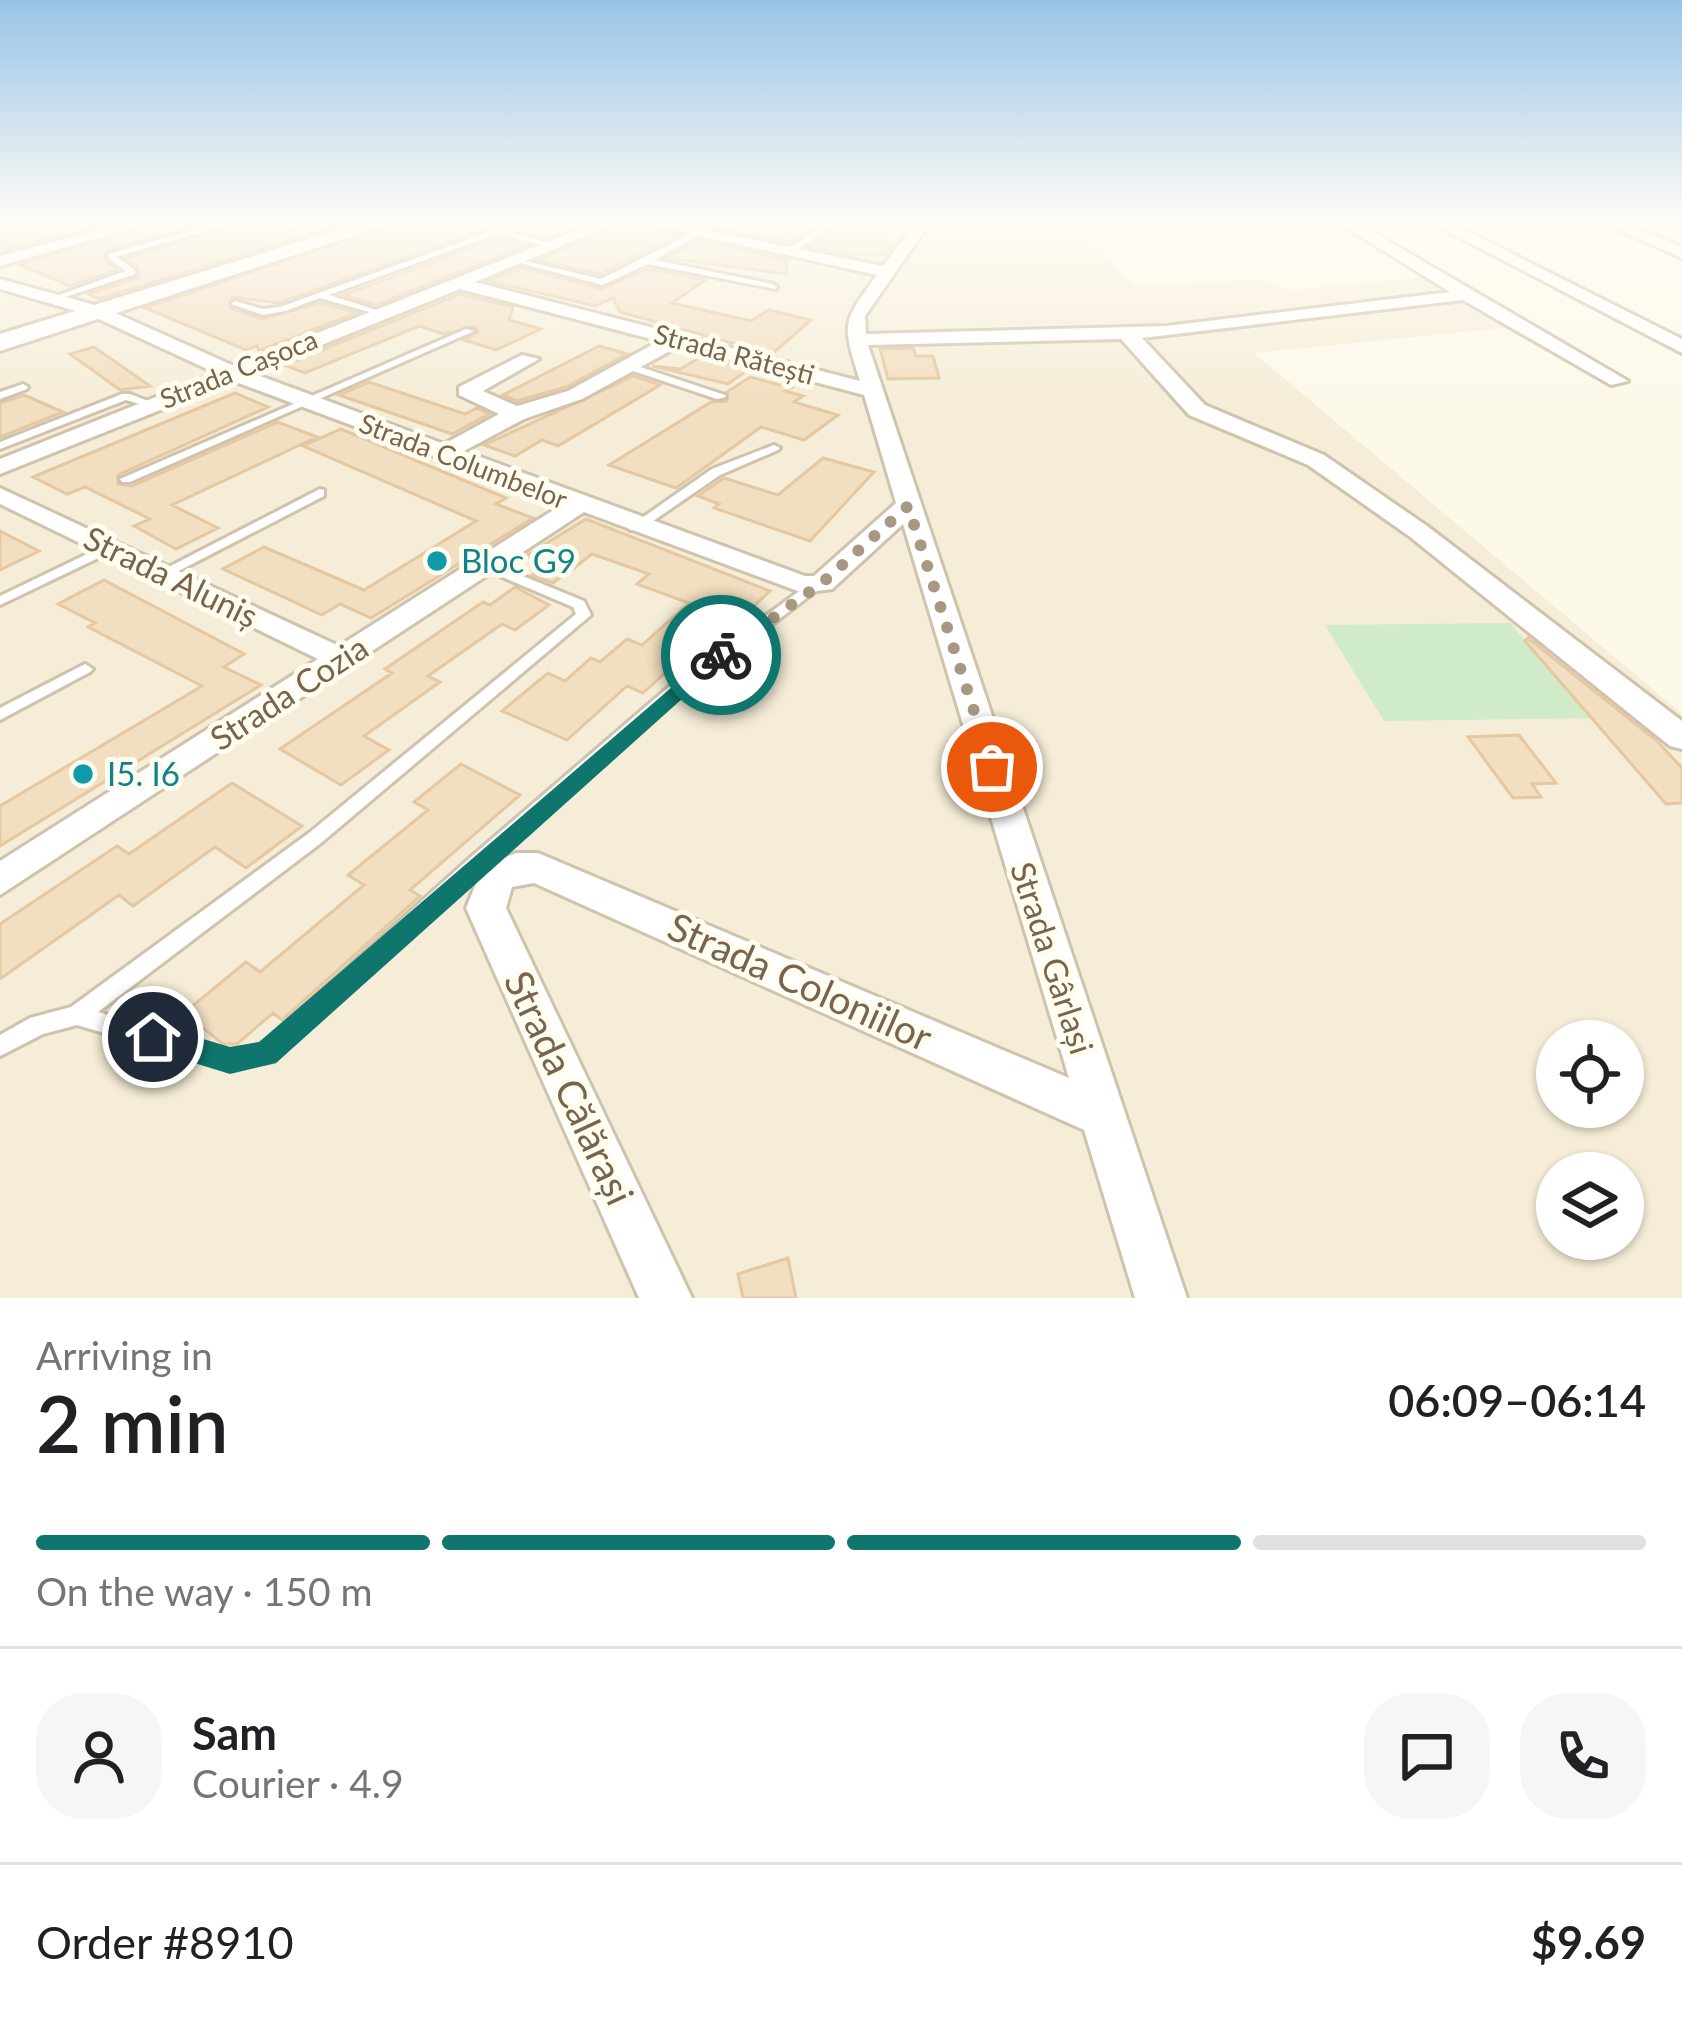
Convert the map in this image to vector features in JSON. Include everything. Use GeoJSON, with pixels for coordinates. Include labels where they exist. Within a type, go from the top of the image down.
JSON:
{"type":"FeatureCollection","features":[{"type":"Feature","properties":{"kind":"main road"},"geometry":{"type":"LineString","coordinates":[[0,343],[191,282]]}},
{"type":"Feature","properties":{"kind":"street","name":"Strada Cașoca"},"geometry":{"type":"LineString","coordinates":[[0,467],[461,282]]}},
{"type":"Feature","properties":{"kind":"street"},"geometry":{"type":"LineString","coordinates":[[880,282],[856,316],[857,340],[1166,332],[1446,299],[1461,292]]}},
{"type":"Feature","properties":{"kind":"street"},"geometry":{"type":"LineString","coordinates":[[1444,282],[1618,381]]}},
{"type":"Feature","properties":{"kind":"street"},"geometry":{"type":"LineString","coordinates":[[1554,282],[1682,347]]}},
{"type":"Feature","properties":{"kind":"street","name":"Strada Rătești"},"geometry":{"type":"LineString","coordinates":[[458,283],[872,392]]}},
{"type":"Feature","properties":{"kind":"street","name":"Strada Columbelor"},"geometry":{"type":"LineString","coordinates":[[0,284],[96,311],[232,373],[577,506],[814,587]]}},
{"type":"Feature","properties":{"kind":"street"},"geometry":{"type":"LineString","coordinates":[[1127,334],[1197,410],[1316,460],[1418,531],[1434,549],[1682,738]]}},
{"type":"Feature","properties":{"kind":"street"},"geometry":{"type":"LineString","coordinates":[[442,454],[516,414],[559,403],[676,340]]}},
{"type":"Feature","properties":{"kind":"street","name":"Strada Gârlași"},"geometry":{"type":"LineString","coordinates":[[857,340],[1161,1298]]}},
{"type":"Feature","properties":{"kind":"street"},"geometry":{"type":"LineString","coordinates":[[516,414],[466,391],[529,359]]}},
{"type":"Feature","properties":{"kind":"street","name":"Strada Aluniș"},"geometry":{"type":"LineString","coordinates":[[0,495],[341,658]]}},
{"type":"Feature","properties":{"kind":"street","name":"Strada Cozia"},"geometry":{"type":"LineString","coordinates":[[0,880],[577,506]]}},
{"type":"Feature","properties":{"kind":"street"},"geometry":{"type":"LineString","coordinates":[[814,587],[908,506]]}},
{"type":"Feature","properties":{"kind":"street","name":"Strada Coloniilor"},"geometry":{"type":"LineString","coordinates":[[487,870],[538,868],[1102,1114]]}},
{"type":"Feature","properties":{"kind":"street","name":"Strada Călărași"},"geometry":{"type":"LineString","coordinates":[[487,870],[486,908],[666,1298]]}},
{"type":"Feature","properties":{"kind":"lane"},"geometry":{"type":"LineString","coordinates":[[57,297],[103,282]]}},
{"type":"Feature","properties":{"kind":"lane"},"geometry":{"type":"LineString","coordinates":[[235,304],[271,312],[359,282]]}},
{"type":"Feature","properties":{"kind":"lane"},"geometry":{"type":"LineString","coordinates":[[747,282],[773,287]]}},
{"type":"Feature","properties":{"kind":"lane"},"geometry":{"type":"LineString","coordinates":[[319,296],[380,314]]}},
{"type":"Feature","properties":{"kind":"lane"},"geometry":{"type":"LineString","coordinates":[[126,479],[469,331]]}},
{"type":"Feature","properties":{"kind":"lane"},"geometry":{"type":"LineString","coordinates":[[628,366],[721,397]]}},
{"type":"Feature","properties":{"kind":"lane"},"geometry":{"type":"LineString","coordinates":[[0,396],[23,387]]}},
{"type":"Feature","properties":{"kind":"lane"},"geometry":{"type":"LineString","coordinates":[[0,446],[124,396],[153,405]]}},
{"type":"Feature","properties":{"kind":"lane"},"geometry":{"type":"LineString","coordinates":[[634,527],[716,472],[774,448]]}},
{"type":"Feature","properties":{"kind":"lane"},"geometry":{"type":"LineString","coordinates":[[164,573],[320,493]]}},
{"type":"Feature","properties":{"kind":"lane"},"geometry":{"type":"LineString","coordinates":[[0,601],[110,547]]}},
{"type":"Feature","properties":{"kind":"lane"},"geometry":{"type":"LineString","coordinates":[[0,1046],[38,1025],[77,1015],[265,877],[584,615],[579,604],[486,565]]}},
{"type":"Feature","properties":{"kind":"lane"},"geometry":{"type":"LineString","coordinates":[[77,1015],[230,1060],[266,1054],[487,870],[677,689],[814,587]]}},
{"type":"Feature","properties":{"kind":"lane"},"geometry":{"type":"LineString","coordinates":[[0,715],[85,669]]}},
{"type":"Feature","properties":{"kind":"shaded area"},"geometry":{"type":"Polygon","coordinates":[[[0,282],[1131,282],[1137,287],[1270,282],[1288,290],[1431,282],[1511,327],[1254,353],[1682,714],[1682,1298],[0,1298],[0,282]]]}},
{"type":"Feature","properties":{"kind":"green space"},"geometry":{"type":"Polygon","coordinates":[[[1510,623],[1589,718],[1384,721],[1325,625],[1510,623]]]}},
{"type":"Feature","properties":{"kind":"building"},"geometry":{"type":"Polygon","coordinates":[[[126,282],[156,282],[99,299],[89,294],[126,282]]]}},
{"type":"Feature","properties":{"kind":"building"},"geometry":{"type":"Polygon","coordinates":[[[223,282],[339,282],[279,303],[232,297],[230,308],[262,319],[320,303],[356,313],[259,351],[257,346],[246,350],[145,308],[223,282]]]}},
{"type":"Feature","properties":{"kind":"building"},"geometry":{"type":"Polygon","coordinates":[[[380,282],[436,282],[376,305],[343,295],[380,282]]]}},
{"type":"Feature","properties":{"kind":"building"},"geometry":{"type":"Polygon","coordinates":[[[491,282],[573,282],[601,289],[619,282],[703,282],[672,303],[751,321],[769,310],[811,320],[772,354],[620,312],[613,298],[595,306],[491,282]]]}},
{"type":"Feature","properties":{"kind":"building"},"geometry":{"type":"Polygon","coordinates":[[[460,294],[513,307],[509,320],[541,329],[496,350],[464,340],[478,332],[475,327],[443,334],[419,326],[305,373],[284,365],[460,294]]]}},
{"type":"Feature","properties":{"kind":"building"},"geometry":{"type":"Polygon","coordinates":[[[599,346],[627,354],[566,387],[517,401],[503,395],[599,346]]]}},
{"type":"Feature","properties":{"kind":"building"},"geometry":{"type":"Polygon","coordinates":[[[94,347],[150,386],[120,390],[70,354],[94,347]]]}},
{"type":"Feature","properties":{"kind":"building"},"geometry":{"type":"Polygon","coordinates":[[[913,348],[916,356],[933,356],[939,378],[888,379],[880,349],[913,348]]]}},
{"type":"Feature","properties":{"kind":"building"},"geometry":{"type":"Polygon","coordinates":[[[701,357],[749,369],[728,384],[652,366],[680,369],[701,357]]]}},
{"type":"Feature","properties":{"kind":"building"},"geometry":{"type":"Polygon","coordinates":[[[634,376],[660,385],[558,446],[542,440],[515,456],[484,445],[634,376]]]}},
{"type":"Feature","properties":{"kind":"building"},"geometry":{"type":"Polygon","coordinates":[[[750,377],[791,388],[785,391],[803,396],[794,402],[838,415],[804,440],[761,427],[676,488],[609,465],[711,402],[727,401],[727,392],[750,377]]]}},
{"type":"Feature","properties":{"kind":"building"},"geometry":{"type":"Polygon","coordinates":[[[369,382],[465,414],[477,408],[489,414],[452,434],[339,395],[369,382]]]}},
{"type":"Feature","properties":{"kind":"building"},"geometry":{"type":"Polygon","coordinates":[[[235,393],[268,407],[118,475],[118,484],[132,486],[278,422],[317,437],[172,505],[218,528],[176,549],[134,526],[150,519],[85,487],[67,494],[33,477],[235,393]]]}},
{"type":"Feature","properties":{"kind":"building"},"geometry":{"type":"Polygon","coordinates":[[[24,395],[63,412],[0,437],[0,403],[24,395]]]}},
{"type":"Feature","properties":{"kind":"building"},"geometry":{"type":"Polygon","coordinates":[[[341,429],[506,498],[496,504],[533,518],[371,618],[340,604],[322,615],[223,569],[264,547],[364,590],[476,521],[303,446],[341,429]]]}},
{"type":"Feature","properties":{"kind":"building"},"geometry":{"type":"Polygon","coordinates":[[[823,458],[874,472],[810,541],[714,508],[719,504],[698,496],[724,478],[778,495],[823,458]]]}},
{"type":"Feature","properties":{"kind":"building"},"geometry":{"type":"Polygon","coordinates":[[[586,519],[770,591],[673,678],[664,674],[643,693],[627,686],[567,740],[502,711],[548,673],[565,681],[591,658],[600,662],[627,639],[642,645],[689,603],[637,584],[649,574],[592,554],[569,572],[553,566],[561,577],[553,583],[532,575],[548,564],[526,556],[586,519]]]}},
{"type":"Feature","properties":{"kind":"building"},"geometry":{"type":"Polygon","coordinates":[[[0,531],[39,551],[0,570],[0,531]]]}},
{"type":"Feature","properties":{"kind":"building"},"geometry":{"type":"Polygon","coordinates":[[[104,580],[244,654],[224,667],[261,685],[0,846],[0,806],[202,686],[88,627],[95,623],[58,604],[104,580]]]}},
{"type":"Feature","properties":{"kind":"building"},"geometry":{"type":"Polygon","coordinates":[[[515,587],[549,605],[515,630],[502,624],[428,676],[440,682],[364,736],[389,750],[341,785],[280,749],[392,673],[385,669],[483,602],[490,605],[515,587]]]}},
{"type":"Feature","properties":{"kind":"building"},"geometry":{"type":"Polygon","coordinates":[[[1528,638],[1657,741],[1682,768],[1682,803],[1666,804],[1525,641],[1528,638]]]}},
{"type":"Feature","properties":{"kind":"building"},"geometry":{"type":"Polygon","coordinates":[[[1519,735],[1556,783],[1532,784],[1541,797],[1513,798],[1468,737],[1519,735]]]}},
{"type":"Feature","properties":{"kind":"building"},"geometry":{"type":"Polygon","coordinates":[[[461,764],[520,795],[410,890],[420,896],[282,1020],[273,1013],[237,1044],[223,1044],[184,1013],[246,962],[260,972],[364,885],[348,875],[428,810],[414,802],[461,764]]]}},
{"type":"Feature","properties":{"kind":"building"},"geometry":{"type":"Polygon","coordinates":[[[232,783],[302,826],[246,868],[215,847],[133,906],[119,895],[0,979],[0,924],[117,846],[129,854],[232,783]]]}},
{"type":"Feature","properties":{"kind":"building"},"geometry":{"type":"Polygon","coordinates":[[[788,1258],[796,1298],[743,1298],[738,1274],[788,1258]]]}},
{"type":"Feature","properties":{"kind":"way so far"},"geometry":{"type":"LineString","coordinates":[[721,655],[822,583],[908,506],[992,767]]}},
{"type":"Feature","properties":{"kind":"place","name":"Bloc G9"},"geometry":{"type":"Point","coordinates":[437,561]}},
{"type":"Feature","properties":{"kind":"place","name":"I5. I6"},"geometry":{"type":"Point","coordinates":[83,774]}},
{"type":"Feature","properties":{"kind":"route"},"geometry":{"type":"LineString","coordinates":[[153,1037],[230,1060],[266,1054],[478,862],[721,655]]}}]}
